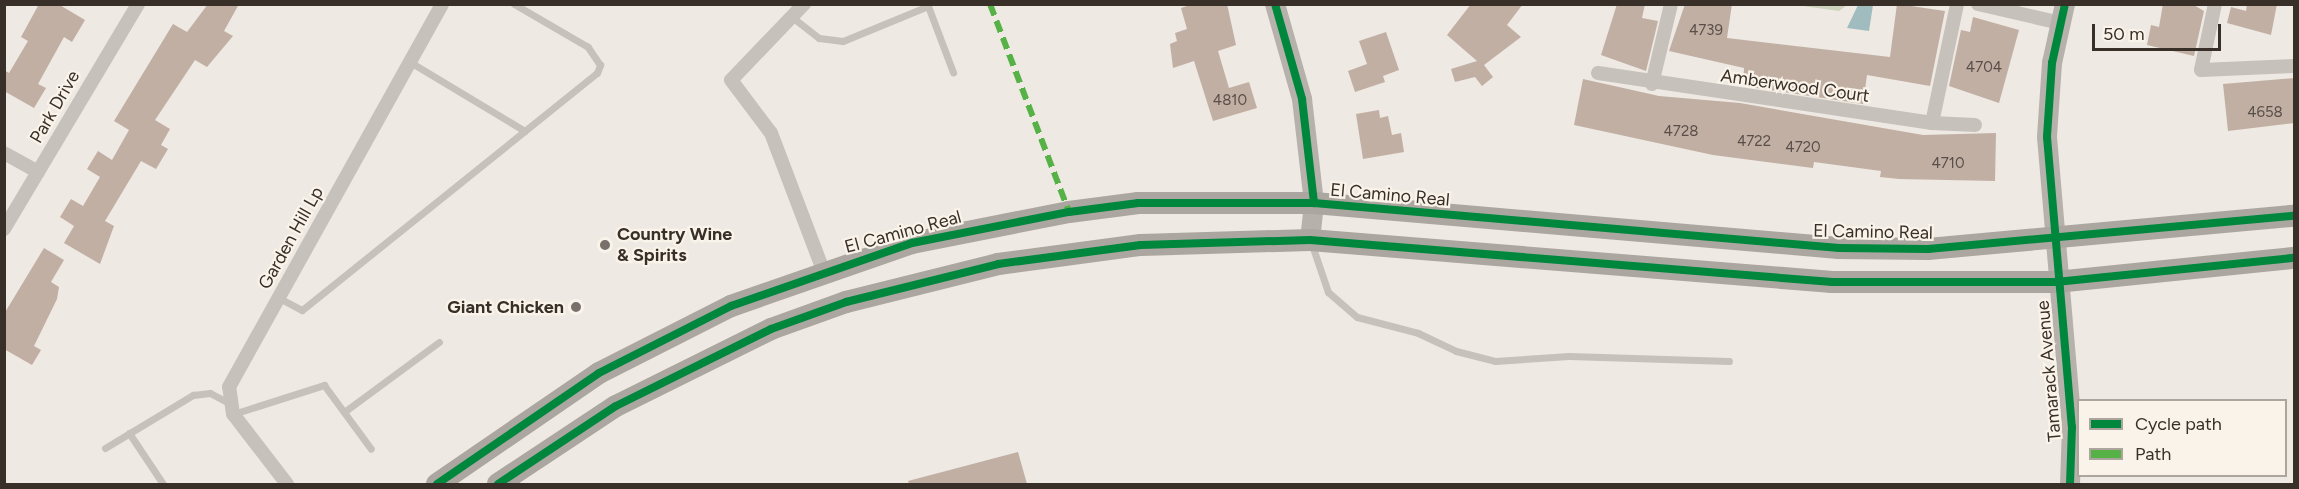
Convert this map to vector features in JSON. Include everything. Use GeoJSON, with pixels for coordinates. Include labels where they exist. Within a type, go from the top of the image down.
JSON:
{"type":"FeatureCollection","features":[{"type":"Feature","properties":{"kind":"main road"},"geometry":{"type":"LineString","coordinates":[[1275,4],[1302,99],[1314,203],[1310,240]]}},
{"type":"Feature","properties":{"kind":"main road","name":"Tamarack Avenue"},"geometry":{"type":"LineString","coordinates":[[2062,14],[2047,137],[2056,237],[2056,282],[2072,427],[2070,484]]}},
{"type":"Feature","properties":{"kind":"main road","name":"El Camino Real"},"geometry":{"type":"LineString","coordinates":[[437,484],[529,416],[644,348],[823,270],[912,243],[1069,212],[1138,203],[1314,203],[1839,248],[1928,249],[2295,216]]}},
{"type":"Feature","properties":{"kind":"main road"},"geometry":{"type":"LineString","coordinates":[[498,484],[569,435],[705,358],[846,302],[998,264],[1084,252],[1141,245],[1310,240],[1832,282],[2056,282],[2295,258]]}},
{"type":"Feature","properties":{"kind":"street","name":"Park Drive"},"geometry":{"type":"LineString","coordinates":[[4,229],[138,4]]}},
{"type":"Feature","properties":{"kind":"street","name":"Garden Hill Lp"},"geometry":{"type":"LineString","coordinates":[[230,408],[229,387],[442,4]]}},
{"type":"Feature","properties":{"kind":"street"},"geometry":{"type":"LineString","coordinates":[[804,4],[732,80],[771,133],[823,270]]}},
{"type":"Feature","properties":{"kind":"street"},"geometry":{"type":"LineString","coordinates":[[1652,84],[1671,4]]}},
{"type":"Feature","properties":{"kind":"street"},"geometry":{"type":"LineString","coordinates":[[1932,123],[1957,4]]}},
{"type":"Feature","properties":{"kind":"street"},"geometry":{"type":"LineString","coordinates":[[1978,4],[2062,14]]}},
{"type":"Feature","properties":{"kind":"street"},"geometry":{"type":"LineString","coordinates":[[2216,4],[2201,70],[2295,66]]}},
{"type":"Feature","properties":{"kind":"street","name":"Amberwood Court"},"geometry":{"type":"LineString","coordinates":[[1598,74],[1652,84],[1932,123],[1976,125]]}},
{"type":"Feature","properties":{"kind":"street"},"geometry":{"type":"LineString","coordinates":[[4,153],[38,172]]}},
{"type":"Feature","properties":{"kind":"street"},"geometry":{"type":"LineString","coordinates":[[230,408],[287,484]]}},
{"type":"Feature","properties":{"kind":"lane"},"geometry":{"type":"LineString","coordinates":[[279,298],[302,310],[597,73],[600,65],[588,47],[514,4]]}},
{"type":"Feature","properties":{"kind":"lane"},"geometry":{"type":"LineString","coordinates":[[792,17],[819,38],[843,41],[928,5],[953,72]]}},
{"type":"Feature","properties":{"kind":"lane"},"geometry":{"type":"LineString","coordinates":[[410,62],[525,131]]}},
{"type":"Feature","properties":{"kind":"lane"},"geometry":{"type":"LineString","coordinates":[[1310,240],[1328,292],[1357,316],[1418,333],[1456,351],[1495,361],[1569,356],[1729,361]]}},
{"type":"Feature","properties":{"kind":"lane"},"geometry":{"type":"LineString","coordinates":[[344,412],[439,342]]}},
{"type":"Feature","properties":{"kind":"lane"},"geometry":{"type":"LineString","coordinates":[[105,448],[193,395],[210,393],[230,408],[324,385],[371,448]]}},
{"type":"Feature","properties":{"kind":"lane"},"geometry":{"type":"LineString","coordinates":[[129,433],[163,484]]}},
{"type":"Feature","properties":{"kind":"green space"},"geometry":{"type":"Polygon","coordinates":[[[1796,5],[1847,5],[1839,11],[1796,5]]]}},
{"type":"Feature","properties":{"kind":"water"},"geometry":{"type":"Polygon","coordinates":[[[1858,5],[1873,5],[1869,31],[1847,28],[1858,5]]]}},
{"type":"Feature","properties":{"kind":"building"},"geometry":{"type":"Polygon","coordinates":[[[39,4],[58,4],[85,20],[72,42],[64,37],[38,84],[46,88],[34,108],[4,91],[4,70],[9,73],[28,41],[21,37],[39,4]]]}},
{"type":"Feature","properties":{"kind":"building"},"geometry":{"type":"Polygon","coordinates":[[[208,4],[239,4],[224,31],[233,36],[207,67],[195,60],[155,120],[170,129],[161,145],[168,149],[156,169],[141,161],[105,221],[114,226],[100,264],[64,243],[74,226],[60,217],[71,199],[83,206],[100,177],[87,169],[98,151],[112,160],[129,130],[114,121],[173,24],[187,32],[208,4]]]}},
{"type":"Feature","properties":{"kind":"building"},"geometry":{"type":"Polygon","coordinates":[[[1193,4],[1227,4],[1236,45],[1218,51],[1229,88],[1249,82],[1257,108],[1213,121],[1194,61],[1173,68],[1170,44],[1177,41],[1175,33],[1187,29],[1181,8],[1193,4]]]}},
{"type":"Feature","properties":{"kind":"building"},"geometry":{"type":"Polygon","coordinates":[[[1471,4],[1523,4],[1507,25],[1521,37],[1484,65],[1493,77],[1482,86],[1475,77],[1455,82],[1451,69],[1477,61],[1447,35],[1471,4]]]}},
{"type":"Feature","properties":{"kind":"building"},"geometry":{"type":"Polygon","coordinates":[[[1617,4],[1645,4],[1642,18],[1658,21],[1646,71],[1601,55],[1617,4]]]}},
{"type":"Feature","properties":{"kind":"building"},"geometry":{"type":"Polygon","coordinates":[[[1685,4],[1732,4],[1727,38],[1890,57],[1897,4],[1945,11],[1930,86],[1867,75],[1863,104],[1743,86],[1744,68],[1669,51],[1685,4]]]}},
{"type":"Feature","properties":{"kind":"building"},"geometry":{"type":"Polygon","coordinates":[[[2163,4],[2192,4],[2204,11],[2194,56],[2147,45],[2151,25],[2159,27],[2163,4]]]}},
{"type":"Feature","properties":{"kind":"building"},"geometry":{"type":"Polygon","coordinates":[[[2247,4],[2277,4],[2271,35],[2227,23],[2231,7],[2246,11],[2247,4]]]}},
{"type":"Feature","properties":{"kind":"building"},"geometry":{"type":"Polygon","coordinates":[[[1973,17],[2019,30],[1999,103],[1949,86],[1961,30],[1970,32],[1973,17]]]}},
{"type":"Feature","properties":{"kind":"building"},"geometry":{"type":"Polygon","coordinates":[[[1386,32],[1399,70],[1383,76],[1385,82],[1355,92],[1348,71],[1367,64],[1359,41],[1386,32]]]}},
{"type":"Feature","properties":{"kind":"building"},"geometry":{"type":"Polygon","coordinates":[[[2295,78],[2295,123],[2228,131],[2223,84],[2295,78]]]}},
{"type":"Feature","properties":{"kind":"building"},"geometry":{"type":"Polygon","coordinates":[[[1583,79],[1659,96],[1740,103],[1923,135],[1996,133],[1995,181],[1899,179],[1880,177],[1881,171],[1814,162],[1813,168],[1713,155],[1574,125],[1583,79]]]}},
{"type":"Feature","properties":{"kind":"building"},"geometry":{"type":"Polygon","coordinates":[[[1379,110],[1380,118],[1388,116],[1392,135],[1401,133],[1404,152],[1363,159],[1356,114],[1379,110]]]}},
{"type":"Feature","properties":{"kind":"building"},"geometry":{"type":"Polygon","coordinates":[[[44,248],[64,260],[51,282],[59,287],[57,299],[34,346],[41,350],[32,365],[4,349],[4,314],[44,248]]]}},
{"type":"Feature","properties":{"kind":"building"},"geometry":{"type":"Polygon","coordinates":[[[1018,452],[1027,484],[909,484],[908,481],[1018,452]]]}},
{"type":"Feature","properties":{"kind":"marked path"},"geometry":{"type":"LineString","coordinates":[[990,4],[1069,212]]}},
{"type":"Feature","properties":{"kind":"cycle path"},"geometry":{"type":"LineString","coordinates":[[1275,4],[1302,99],[1314,203]]}},
{"type":"Feature","properties":{"kind":"cycle path"},"geometry":{"type":"LineString","coordinates":[[2065,4],[2052,63],[2047,137],[2072,427],[2070,484]]}},
{"type":"Feature","properties":{"kind":"cycle path"},"geometry":{"type":"LineString","coordinates":[[437,484],[599,373],[731,306],[912,243],[1069,212],[1138,203],[1314,203],[1839,248],[1928,249],[2294,216]]}},
{"type":"Feature","properties":{"kind":"cycle path"},"geometry":{"type":"LineString","coordinates":[[498,484],[616,406],[771,329],[846,302],[998,264],[1141,245],[1310,240],[1832,282],[2056,282],[2294,258]]}},
{"type":"Feature","properties":{"kind":"place","name":"Country Wine & Spirits"},"geometry":{"type":"Point","coordinates":[605,245]}},
{"type":"Feature","properties":{"kind":"place","name":"Giant Chicken"},"geometry":{"type":"Point","coordinates":[576,307]}}]}
